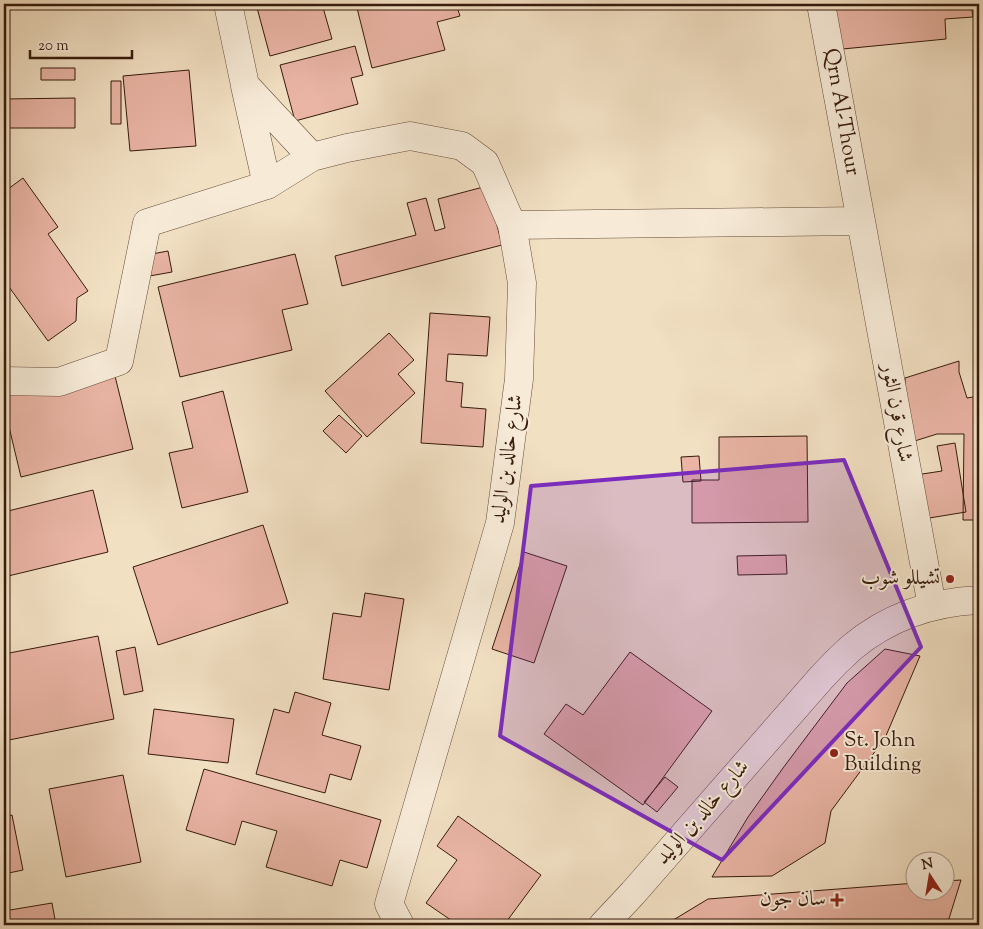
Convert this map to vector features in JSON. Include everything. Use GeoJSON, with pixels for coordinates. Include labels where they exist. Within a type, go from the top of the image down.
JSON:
{"type":"FeatureCollection","features":[{"type":"Feature","properties":{"kind":"street"},"geometry":{"type":"LineString","coordinates":[[228,4],[267,185]]}},
{"type":"Feature","properties":{"kind":"street","name":"Qrn Al-Thour"},"geometry":{"type":"LineString","coordinates":[[821,4],[860,221]]}},
{"type":"Feature","properties":{"kind":"street"},"geometry":{"type":"LineString","coordinates":[[245,85],[312,156]]}},
{"type":"Feature","properties":{"kind":"street","name":"شارع خالد بن الوليد"},"geometry":{"type":"LineString","coordinates":[[4,381],[59,382],[118,361],[147,223],[267,185],[312,156],[410,136],[462,146],[485,163],[512,225],[522,282],[519,379],[500,523],[389,904],[400,925]]}},
{"type":"Feature","properties":{"kind":"street"},"geometry":{"type":"LineString","coordinates":[[512,225],[860,221]]}},
{"type":"Feature","properties":{"kind":"street","name":"شارع قرن الثور"},"geometry":{"type":"LineString","coordinates":[[860,221],[932,606]]}},
{"type":"Feature","properties":{"kind":"street","name":"شارع خالد بن الوليد"},"geometry":{"type":"LineString","coordinates":[[603,925],[836,662],[864,638],[881,627],[908,614],[949,602],[979,600]]}},
{"type":"Feature","properties":{"kind":"highlighted area"},"geometry":{"type":"Polygon","coordinates":[[[844,460],[921,647],[722,860],[500,736],[531,486],[844,460]]]}},
{"type":"Feature","properties":{"kind":"building"},"geometry":{"type":"Polygon","coordinates":[[[256,4],[322,4],[332,39],[270,56],[256,4]]]}},
{"type":"Feature","properties":{"kind":"building"},"geometry":{"type":"Polygon","coordinates":[[[356,4],[456,4],[460,16],[437,22],[445,50],[372,68],[356,4]]]}},
{"type":"Feature","properties":{"kind":"building"},"geometry":{"type":"Polygon","coordinates":[[[817,4],[971,4],[973,17],[945,19],[946,39],[822,51],[817,4]]]}},
{"type":"Feature","properties":{"kind":"building"},"geometry":{"type":"Polygon","coordinates":[[[4,43],[7,69],[4,70],[4,43]]]}},
{"type":"Feature","properties":{"kind":"building"},"geometry":{"type":"Polygon","coordinates":[[[355,46],[363,75],[351,78],[358,104],[295,121],[280,65],[355,46]]]}},
{"type":"Feature","properties":{"kind":"building"},"geometry":{"type":"Polygon","coordinates":[[[41,68],[75,68],[75,80],[41,80],[41,68]]]}},
{"type":"Feature","properties":{"kind":"building"},"geometry":{"type":"Polygon","coordinates":[[[189,70],[196,146],[130,151],[123,76],[189,70]]]}},
{"type":"Feature","properties":{"kind":"building"},"geometry":{"type":"Polygon","coordinates":[[[111,81],[121,81],[121,124],[111,124],[111,81]]]}},
{"type":"Feature","properties":{"kind":"building"},"geometry":{"type":"Polygon","coordinates":[[[75,98],[75,128],[5,128],[5,99],[75,98]]]}},
{"type":"Feature","properties":{"kind":"building"},"geometry":{"type":"Polygon","coordinates":[[[23,178],[58,227],[48,234],[88,291],[77,298],[76,321],[48,341],[4,280],[4,192],[23,178]]]}},
{"type":"Feature","properties":{"kind":"building"},"geometry":{"type":"Polygon","coordinates":[[[487,186],[502,245],[342,286],[335,256],[416,235],[407,203],[426,198],[435,231],[445,228],[438,199],[487,186]]]}},
{"type":"Feature","properties":{"kind":"building"},"geometry":{"type":"Polygon","coordinates":[[[168,251],[172,272],[144,277],[141,256],[168,251]]]}},
{"type":"Feature","properties":{"kind":"building"},"geometry":{"type":"Polygon","coordinates":[[[295,254],[308,304],[282,310],[292,350],[180,377],[158,287],[295,254]]]}},
{"type":"Feature","properties":{"kind":"building"},"geometry":{"type":"Polygon","coordinates":[[[430,313],[490,317],[487,356],[448,354],[446,381],[463,383],[461,407],[486,409],[483,447],[421,443],[430,313]]]}},
{"type":"Feature","properties":{"kind":"building"},"geometry":{"type":"Polygon","coordinates":[[[389,333],[414,360],[398,374],[415,393],[367,437],[325,391],[389,333]]]}},
{"type":"Feature","properties":{"kind":"building"},"geometry":{"type":"Polygon","coordinates":[[[959,361],[959,372],[967,398],[979,396],[979,520],[963,520],[964,434],[937,434],[905,444],[905,378],[959,361]]]}},
{"type":"Feature","properties":{"kind":"building"},"geometry":{"type":"Polygon","coordinates":[[[113,368],[133,449],[21,477],[4,406],[4,395],[113,368]]]}},
{"type":"Feature","properties":{"kind":"building"},"geometry":{"type":"Polygon","coordinates":[[[223,391],[248,492],[182,508],[169,453],[193,448],[182,402],[223,391]]]}},
{"type":"Feature","properties":{"kind":"building"},"geometry":{"type":"Polygon","coordinates":[[[339,415],[362,436],[346,453],[323,431],[339,415]]]}},
{"type":"Feature","properties":{"kind":"building"},"geometry":{"type":"Polygon","coordinates":[[[807,436],[808,522],[692,523],[692,480],[719,480],[719,437],[807,436]]]}},
{"type":"Feature","properties":{"kind":"building"},"geometry":{"type":"Polygon","coordinates":[[[955,443],[966,512],[917,520],[909,476],[942,471],[937,446],[955,443]]]}},
{"type":"Feature","properties":{"kind":"building"},"geometry":{"type":"Polygon","coordinates":[[[699,456],[701,481],[683,482],[681,457],[699,456]]]}},
{"type":"Feature","properties":{"kind":"building"},"geometry":{"type":"Polygon","coordinates":[[[93,490],[108,552],[4,577],[4,512],[93,490]]]}},
{"type":"Feature","properties":{"kind":"building"},"geometry":{"type":"Polygon","coordinates":[[[263,525],[288,603],[158,645],[133,567],[263,525]]]}},
{"type":"Feature","properties":{"kind":"building"},"geometry":{"type":"Polygon","coordinates":[[[524,552],[567,566],[534,663],[492,649],[524,552]]]}},
{"type":"Feature","properties":{"kind":"building"},"geometry":{"type":"Polygon","coordinates":[[[786,555],[787,574],[738,575],[737,556],[786,555]]]}},
{"type":"Feature","properties":{"kind":"building"},"geometry":{"type":"Polygon","coordinates":[[[365,593],[404,599],[389,690],[323,679],[333,613],[361,617],[365,593]]]}},
{"type":"Feature","properties":{"kind":"building"},"geometry":{"type":"Polygon","coordinates":[[[98,636],[114,719],[4,741],[4,654],[98,636]]]}},
{"type":"Feature","properties":{"kind":"building"},"geometry":{"type":"Polygon","coordinates":[[[135,647],[143,691],[124,695],[116,651],[135,647]]]}},
{"type":"Feature","properties":{"kind":"building","name":"St. John Building"},"geometry":{"type":"Polygon","coordinates":[[[885,649],[920,656],[885,738],[831,811],[825,843],[772,876],[712,877],[748,817],[847,683],[885,649]]]}},
{"type":"Feature","properties":{"kind":"building"},"geometry":{"type":"Polygon","coordinates":[[[630,652],[712,711],[643,805],[544,734],[566,704],[583,715],[630,652]]]}},
{"type":"Feature","properties":{"kind":"building"},"geometry":{"type":"Polygon","coordinates":[[[295,692],[331,703],[322,735],[361,746],[351,780],[330,774],[325,793],[256,774],[274,709],[289,713],[295,692]]]}},
{"type":"Feature","properties":{"kind":"building"},"geometry":{"type":"Polygon","coordinates":[[[154,709],[234,719],[228,763],[148,754],[154,709]]]}},
{"type":"Feature","properties":{"kind":"building"},"geometry":{"type":"Polygon","coordinates":[[[204,769],[381,820],[367,868],[340,860],[332,886],[266,867],[277,831],[242,821],[235,845],[186,830],[204,769]]]}},
{"type":"Feature","properties":{"kind":"building"},"geometry":{"type":"Polygon","coordinates":[[[123,775],[141,862],[66,877],[49,789],[123,775]]]}},
{"type":"Feature","properties":{"kind":"building"},"geometry":{"type":"Polygon","coordinates":[[[665,777],[678,787],[657,812],[644,802],[665,777]]]}},
{"type":"Feature","properties":{"kind":"building"},"geometry":{"type":"Polygon","coordinates":[[[12,815],[23,870],[4,874],[4,817],[12,815]]]}},
{"type":"Feature","properties":{"kind":"building"},"geometry":{"type":"Polygon","coordinates":[[[458,816],[541,875],[504,925],[458,925],[426,903],[457,860],[437,846],[458,816]]]}},
{"type":"Feature","properties":{"kind":"building"},"geometry":{"type":"Polygon","coordinates":[[[956,880],[961,880],[956,896],[956,880]]]}},
{"type":"Feature","properties":{"kind":"building"},"geometry":{"type":"Polygon","coordinates":[[[906,884],[906,902],[954,902],[947,925],[665,925],[708,899],[906,884]]]}},
{"type":"Feature","properties":{"kind":"building"},"geometry":{"type":"Polygon","coordinates":[[[52,903],[56,925],[4,925],[4,911],[52,903]]]}},
{"type":"Feature","properties":{"kind":"place","name":"تشيللو شوب"},"geometry":{"type":"Point","coordinates":[950,579]}},
{"type":"Feature","properties":{"kind":"place","name":"St. John Building"},"geometry":{"type":"Point","coordinates":[834,753]}},
{"type":"Feature","properties":{"kind":"place","name":"سان جون"},"geometry":{"type":"Point","coordinates":[837,900]}}]}
